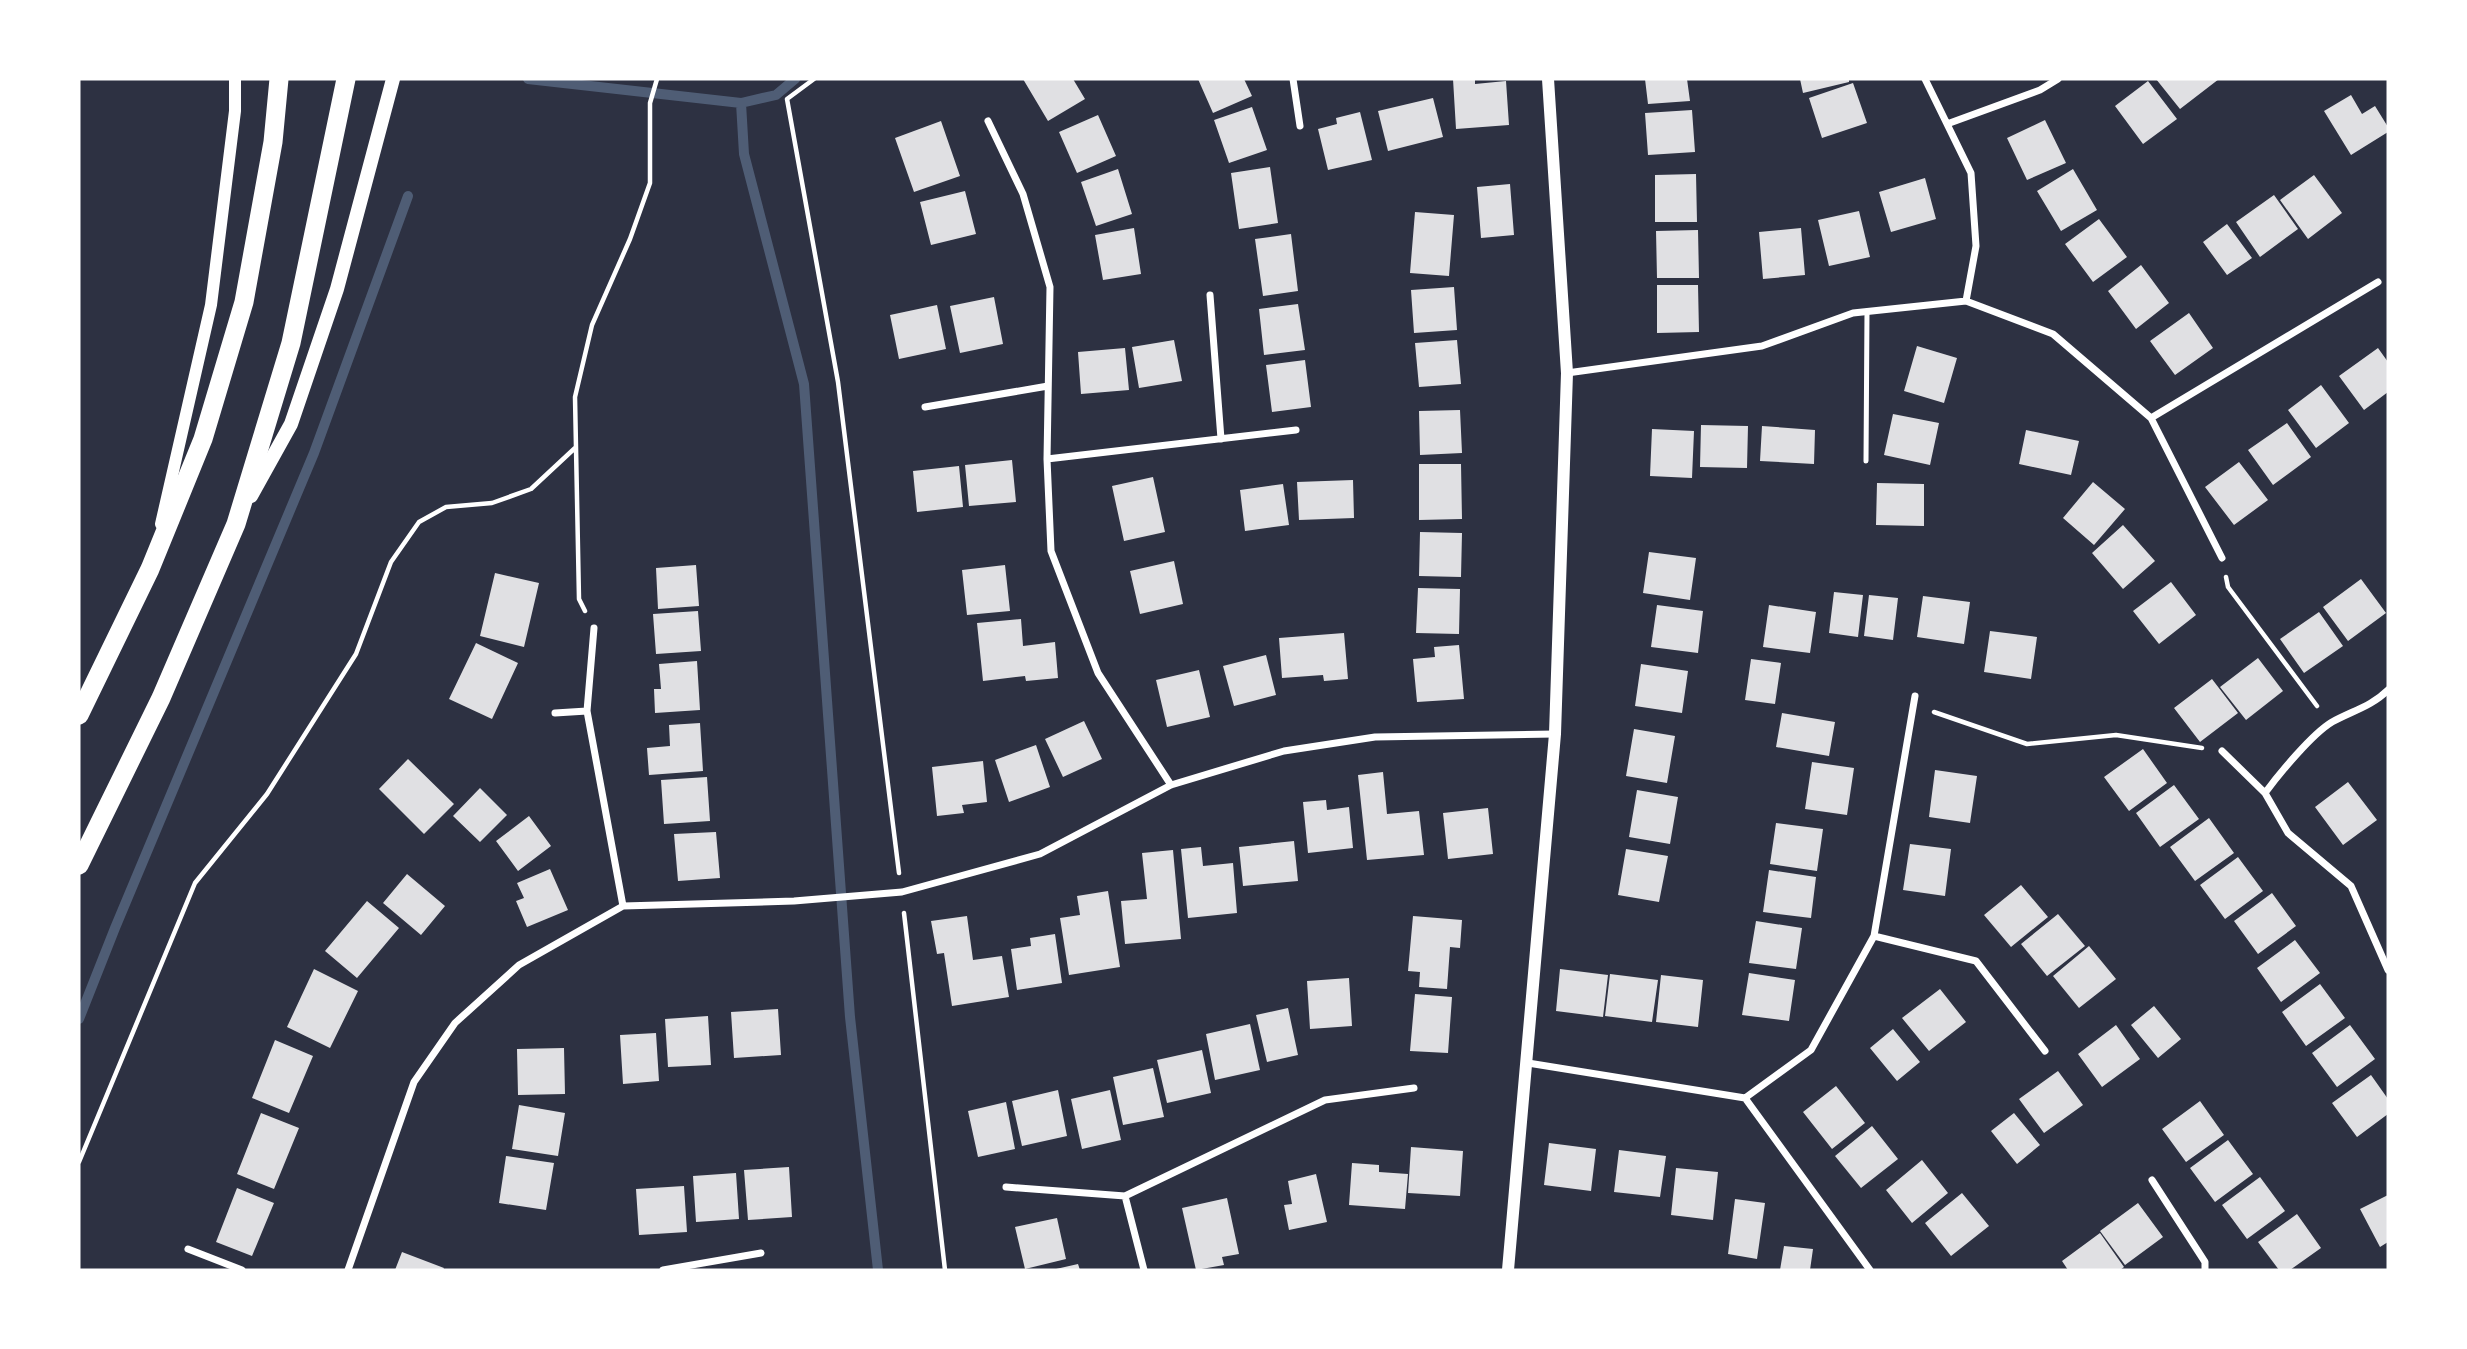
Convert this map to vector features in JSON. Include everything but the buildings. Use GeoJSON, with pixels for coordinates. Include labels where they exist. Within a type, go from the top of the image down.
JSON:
{"type":"FeatureCollection","features":[{"type":"Feature","properties":{"kind":"highway"},"geometry":{"type":"LineString","coordinates":[[79,715],[150,569],[204,439],[244,302],[273,142],[279,79]]}},
{"type":"Feature","properties":{"kind":"highway"},"geometry":{"type":"LineString","coordinates":[[79,865],[161,698],[236,524],[290,343],[346,79]]}},
{"type":"Feature","properties":{"kind":"main road"},"geometry":{"type":"LineString","coordinates":[[236,524],[291,424],[337,289],[393,79]]}},
{"type":"Feature","properties":{"kind":"street"},"geometry":{"type":"LineString","coordinates":[[150,569],[211,304],[234,111],[235,79]]}},
{"type":"Feature","properties":{"kind":"street"},"geometry":{"type":"LineString","coordinates":[[1293,79],[1300,126]]}},
{"type":"Feature","properties":{"kind":"street"},"geometry":{"type":"LineString","coordinates":[[1508,1270],[1555,734],[1567,373],[1548,79]]}},
{"type":"Feature","properties":{"kind":"street"},"geometry":{"type":"LineString","coordinates":[[1925,79],[1971,173],[1976,246],[1966,301]]}},
{"type":"Feature","properties":{"kind":"street"},"geometry":{"type":"LineString","coordinates":[[1947,124],[2039,90],[2058,79]]}},
{"type":"Feature","properties":{"kind":"street"},"geometry":{"type":"LineString","coordinates":[[988,121],[1023,194],[1050,287],[1047,459],[1051,551],[1098,673],[1171,786]]}},
{"type":"Feature","properties":{"kind":"street"},"geometry":{"type":"LineString","coordinates":[[2151,418],[2378,282]]}},
{"type":"Feature","properties":{"kind":"street"},"geometry":{"type":"LineString","coordinates":[[1210,295],[1222,439]]}},
{"type":"Feature","properties":{"kind":"street"},"geometry":{"type":"LineString","coordinates":[[1567,373],[1762,346],[1853,313],[1966,301],[2053,334],[2151,418],[2222,558]]}},
{"type":"Feature","properties":{"kind":"street"},"geometry":{"type":"LineString","coordinates":[[925,407],[1048,386]]}},
{"type":"Feature","properties":{"kind":"street"},"geometry":{"type":"LineString","coordinates":[[1047,459],[1296,430]]}},
{"type":"Feature","properties":{"kind":"street"},"geometry":{"type":"LineString","coordinates":[[594,628],[587,711],[624,906]]}},
{"type":"Feature","properties":{"kind":"street"},"geometry":{"type":"LineString","coordinates":[[2265,793],[2281,772],[2330,723],[2376,702],[2388,690]]}},
{"type":"Feature","properties":{"kind":"street"},"geometry":{"type":"LineString","coordinates":[[1745,1098],[1811,1050],[1874,936],[1916,696]]}},
{"type":"Feature","properties":{"kind":"street"},"geometry":{"type":"LineString","coordinates":[[555,713],[587,711]]}},
{"type":"Feature","properties":{"kind":"street"},"geometry":{"type":"LineString","coordinates":[[348,1270],[414,1082],[455,1023],[519,965],[624,906],[794,901],[902,892],[1040,854],[1171,786],[1284,751],[1375,737],[1555,734]]}},
{"type":"Feature","properties":{"kind":"street"},"geometry":{"type":"LineString","coordinates":[[2222,751],[2265,793],[2288,833],[2351,886],[2388,970]]}},
{"type":"Feature","properties":{"kind":"street"},"geometry":{"type":"LineString","coordinates":[[1874,936],[1976,961],[2045,1051]]}},
{"type":"Feature","properties":{"kind":"street"},"geometry":{"type":"LineString","coordinates":[[1528,1063],[1745,1098],[1871,1270]]}},
{"type":"Feature","properties":{"kind":"street"},"geometry":{"type":"LineString","coordinates":[[1006,1187],[1125,1196],[1325,1100],[1414,1088]]}},
{"type":"Feature","properties":{"kind":"street"},"geometry":{"type":"LineString","coordinates":[[2152,1180],[2205,1262],[2205,1270]]}},
{"type":"Feature","properties":{"kind":"street"},"geometry":{"type":"LineString","coordinates":[[1125,1196],[1144,1270]]}},
{"type":"Feature","properties":{"kind":"street"},"geometry":{"type":"LineString","coordinates":[[188,1249],[243,1270]]}},
{"type":"Feature","properties":{"kind":"street"},"geometry":{"type":"LineString","coordinates":[[663,1270],[761,1253]]}},
{"type":"Feature","properties":{"kind":"lane"},"geometry":{"type":"LineString","coordinates":[[1866,461],[1867,311]]}},
{"type":"Feature","properties":{"kind":"path"},"geometry":{"type":"LineString","coordinates":[[594,628],[579,599],[575,397],[592,325],[630,239],[650,183],[650,103],[657,79]]}},
{"type":"Feature","properties":{"kind":"path"},"geometry":{"type":"LineString","coordinates":[[814,79],[788,99],[838,382],[902,892],[945,1270]]}},
{"type":"Feature","properties":{"kind":"path"},"geometry":{"type":"LineString","coordinates":[[79,1162],[195,883],[267,794],[356,654],[391,562],[419,522],[446,507],[492,503],[531,489],[575,448]]}},
{"type":"Feature","properties":{"kind":"path"},"geometry":{"type":"LineString","coordinates":[[2222,558],[2228,587],[2330,723]]}},
{"type":"Feature","properties":{"kind":"path"},"geometry":{"type":"LineString","coordinates":[[1913,705],[2027,744],[2116,734],[2222,751]]}},
{"type":"Feature","properties":{"kind":"waterway"},"geometry":{"type":"LineString","coordinates":[[528,79],[741,103]]}},
{"type":"Feature","properties":{"kind":"waterway"},"geometry":{"type":"LineString","coordinates":[[795,79],[776,95],[741,103],[744,154],[804,384],[850,1017],[878,1270]]}},
{"type":"Feature","properties":{"kind":"waterway"},"geometry":{"type":"LineString","coordinates":[[79,1019],[314,453],[408,196]]}}]}
